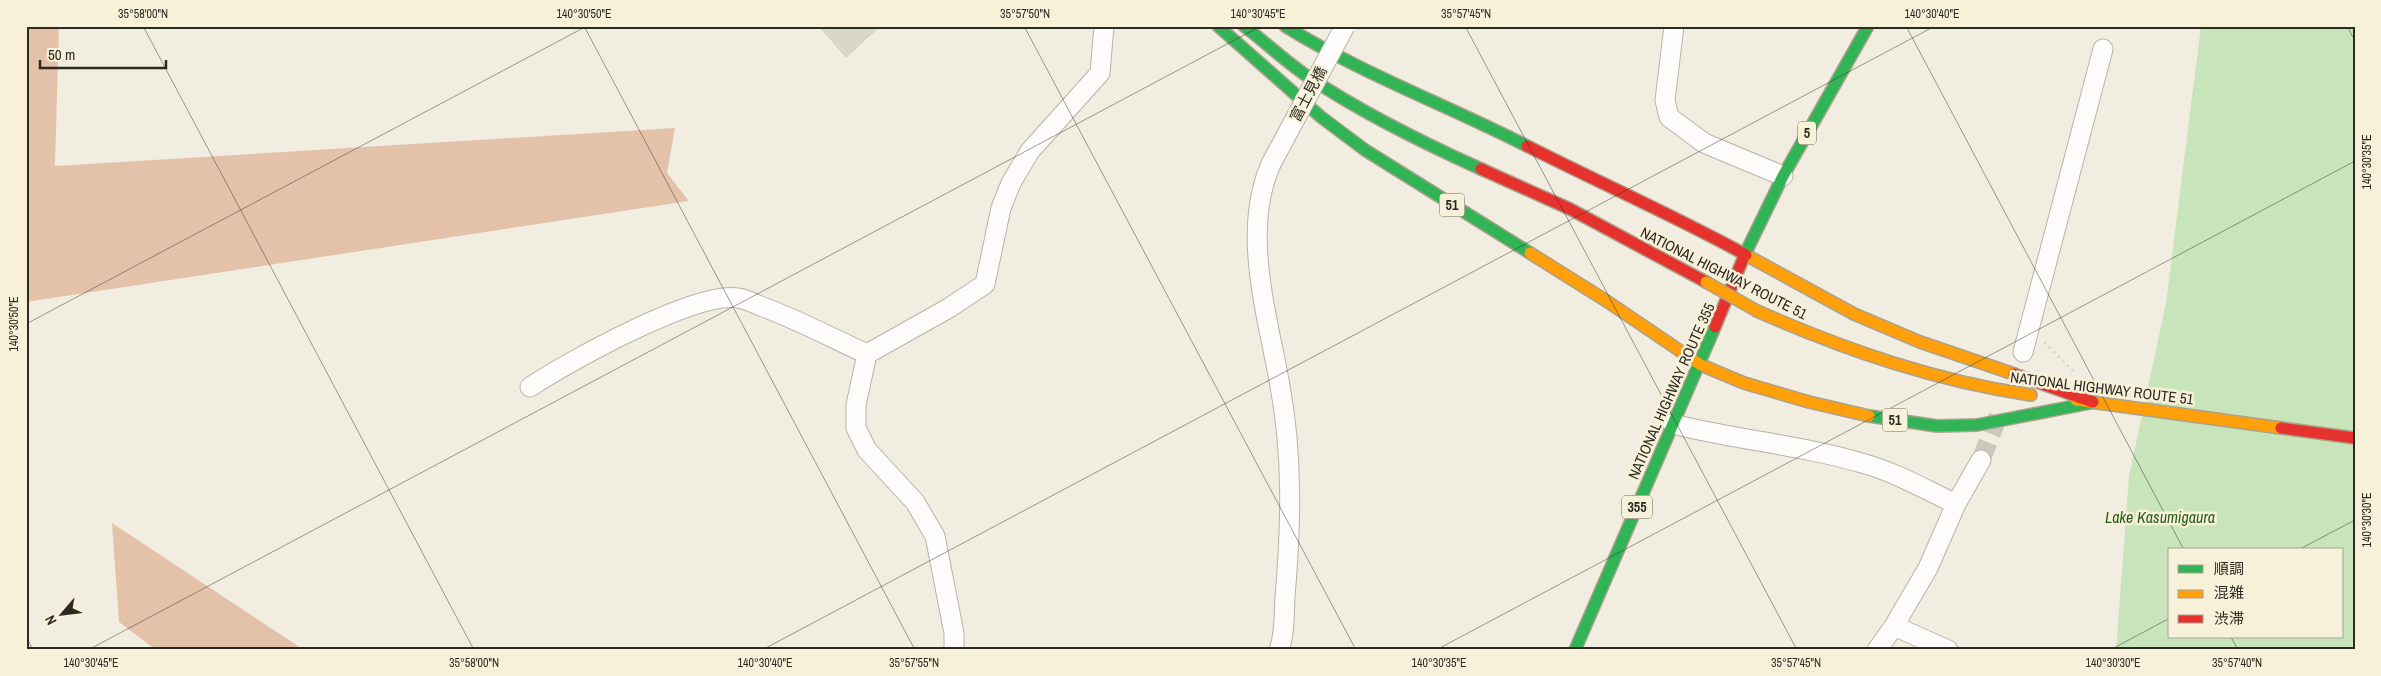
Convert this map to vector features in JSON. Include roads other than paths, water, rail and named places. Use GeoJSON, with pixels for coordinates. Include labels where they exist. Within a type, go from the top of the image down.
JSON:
{"type":"FeatureCollection","features":[{"type":"Feature","properties":{"kind":"main road","name":"51"},"geometry":{"type":"LineString","coordinates":[[1218,26],[1320,117],[1365,150],[1605,300],[1701,365],[1744,383],[1855,414],[1937,426],[1977,425],[2099,402]]}},
{"type":"Feature","properties":{"kind":"main road","name":"NATIONAL HIGHWAY ROUTE 51"},"geometry":{"type":"LineString","coordinates":[[1244,26],[1306,75],[1366,113],[1415,140],[1570,209],[1757,310],[1850,350],[1915,372],[1964,384],[2024,394],[2099,402],[2355,438]]}},
{"type":"Feature","properties":{"kind":"main road","name":"51"},"geometry":{"type":"LineString","coordinates":[[1285,26],[1317,46],[1397,87],[1519,142],[1614,190],[1705,232],[1854,314],[1920,342],[2099,402]]}},
{"type":"Feature","properties":{"kind":"main road","name":"5"},"geometry":{"type":"LineString","coordinates":[[1746,254],[1783,176],[1868,26]]}},
{"type":"Feature","properties":{"kind":"main road","name":"NATIONAL HIGHWAY ROUTE 355"},"geometry":{"type":"LineString","coordinates":[[1575,650],[1673,424],[1701,365],[1746,254]]}},
{"type":"Feature","properties":{"kind":"street"},"geometry":{"type":"LineString","coordinates":[[954,650],[954,633],[935,536],[915,502],[867,450],[856,428],[856,405],[866,354],[949,308],[985,284],[1001,208],[1011,183],[1030,151],[1100,73],[1104,26]]}},
{"type":"Feature","properties":{"kind":"street","name":"富士見橋"},"geometry":{"type":"LineString","coordinates":[[1279,650],[1290,548],[1290,467],[1281,387],[1260,289],[1257,210],[1262,186],[1272,162],[1345,26]]}},
{"type":"Feature","properties":{"kind":"street"},"geometry":{"type":"LineString","coordinates":[[1674,26],[1665,100],[1669,117],[1704,143],[1783,176]]}},
{"type":"Feature","properties":{"kind":"street"},"geometry":{"type":"LineString","coordinates":[[2023,352],[2103,49]]}},
{"type":"Feature","properties":{"kind":"street"},"geometry":{"type":"LineString","coordinates":[[530,387],[559,368],[680,309],[717,298],[738,298],[780,313],[866,354]]}},
{"type":"Feature","properties":{"kind":"street"},"geometry":{"type":"LineString","coordinates":[[1673,424],[1712,434],[1821,452],[1864,464],[1888,472],[1956,504]]}},
{"type":"Feature","properties":{"kind":"street"},"geometry":{"type":"LineString","coordinates":[[1877,650],[1894,626],[1928,568],[1956,504],[1981,460]]}},
{"type":"Feature","properties":{"kind":"street"},"geometry":{"type":"LineString","coordinates":[[1894,626],[1948,650]]}},
{"type":"Feature","properties":{"kind":"water","name":"Lake Kasumigaura"},"geometry":{"type":"Polygon","coordinates":[[[2201,26],[2355,26],[2355,650],[2116,650],[2129,476],[2166,303],[2201,26]]]}},
{"type":"Feature","properties":{"kind":"tunnel"},"geometry":{"type":"LineString","coordinates":[[1981,460],[1999,414]]}}]}
